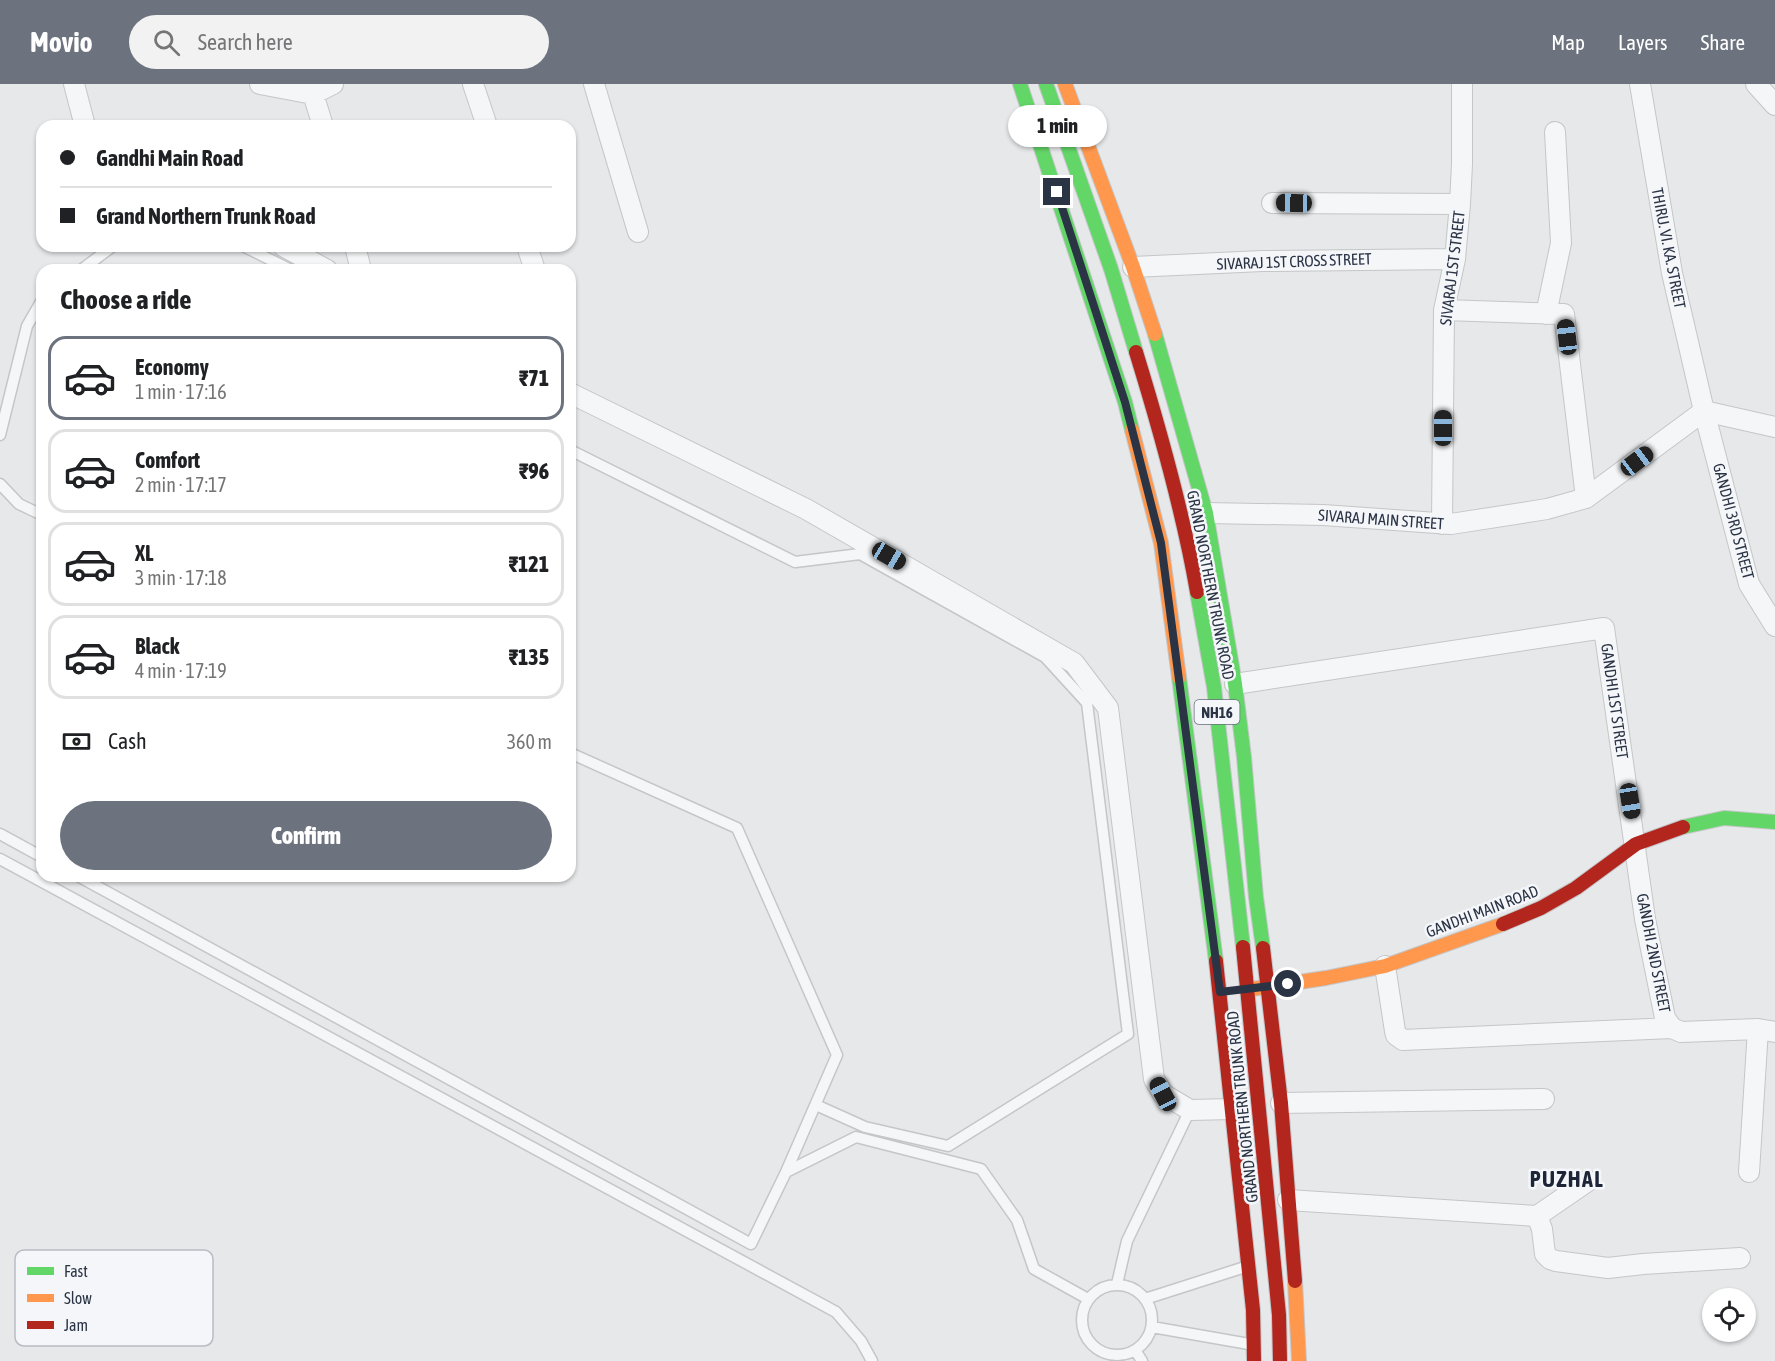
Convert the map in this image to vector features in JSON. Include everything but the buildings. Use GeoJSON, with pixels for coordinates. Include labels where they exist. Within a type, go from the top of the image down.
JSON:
{"type":"FeatureCollection","features":[{"type":"Feature","properties":{"kind":"main road","name":"GRAND NORTHERN TRUNK ROAD"},"geometry":{"type":"LineString","coordinates":[[1020,84],[1125,402],[1161,543],[1220,992],[1249,1266],[1254,1361]]}},
{"type":"Feature","properties":{"kind":"main road","name":"GRAND NORTHERN TRUNK ROAD"},"geometry":{"type":"LineString","coordinates":[[1046,84],[1118,290],[1150,397],[1191,555],[1214,687],[1248,990],[1279,1315],[1280,1361]]}},
{"type":"Feature","properties":{"kind":"main road"},"geometry":{"type":"LineString","coordinates":[[1065,84],[1133,267],[1165,363],[1206,513],[1235,684],[1244,757],[1256,897],[1269,987],[1281,1103],[1297,1303],[1299,1361]]}},
{"type":"Feature","properties":{"kind":"main road","name":"GANDHI MAIN ROAD"},"geometry":{"type":"LineString","coordinates":[[1220,992],[1269,987],[1385,966],[1541,908],[1576,888],[1636,844],[1690,824],[1724,818],[1775,822]]}},
{"type":"Feature","properties":{"kind":"street"},"geometry":{"type":"LineString","coordinates":[[74,84],[83,120]]}},
{"type":"Feature","properties":{"kind":"street"},"geometry":{"type":"LineString","coordinates":[[260,84],[311,89],[333,84]]}},
{"type":"Feature","properties":{"kind":"street"},"geometry":{"type":"LineString","coordinates":[[473,84],[485,120]]}},
{"type":"Feature","properties":{"kind":"street"},"geometry":{"type":"LineString","coordinates":[[594,84],[638,231]]}},
{"type":"Feature","properties":{"kind":"street","name":"SIVARAJ 1ST STREET"},"geometry":{"type":"LineString","coordinates":[[1442,524],[1444,309],[1455,259],[1460,204],[1462,84]]}},
{"type":"Feature","properties":{"kind":"street","name":"THIRU. VI. KA. STREET"},"geometry":{"type":"LineString","coordinates":[[1640,84],[1672,273],[1704,411]]}},
{"type":"Feature","properties":{"kind":"street"},"geometry":{"type":"LineString","coordinates":[[1756,84],[1775,105]]}},
{"type":"Feature","properties":{"kind":"street"},"geometry":{"type":"LineString","coordinates":[[311,89],[321,120]]}},
{"type":"Feature","properties":{"kind":"street"},"geometry":{"type":"LineString","coordinates":[[1546,314],[1562,243],[1556,132]]}},
{"type":"Feature","properties":{"kind":"street"},"geometry":{"type":"LineString","coordinates":[[1272,202],[1460,204]]}},
{"type":"Feature","properties":{"kind":"street"},"geometry":{"type":"LineString","coordinates":[[294,252],[316,264]]}},
{"type":"Feature","properties":{"kind":"street","name":"SIVARAJ 1ST CROSS STREET"},"geometry":{"type":"LineString","coordinates":[[1133,267],[1262,261],[1455,259]]}},
{"type":"Feature","properties":{"kind":"street"},"geometry":{"type":"LineString","coordinates":[[1444,309],[1564,314],[1586,498]]}},
{"type":"Feature","properties":{"kind":"street"},"geometry":{"type":"LineString","coordinates":[[576,396],[806,509],[1074,663],[1108,708],[1154,1078],[1163,1094],[1190,1110],[1233,1109]]}},
{"type":"Feature","properties":{"kind":"street"},"geometry":{"type":"LineString","coordinates":[[1704,411],[1775,427]]}},
{"type":"Feature","properties":{"kind":"street","name":"SIVARAJ MAIN STREET"},"geometry":{"type":"LineString","coordinates":[[1206,513],[1323,515],[1452,524],[1547,509],[1586,498],[1704,411]]}},
{"type":"Feature","properties":{"kind":"street","name":"GANDHI 3RD STREET"},"geometry":{"type":"LineString","coordinates":[[1704,411],[1749,584],[1775,626]]}},
{"type":"Feature","properties":{"kind":"street","name":"GANDHI 1ST STREET"},"geometry":{"type":"LineString","coordinates":[[1235,684],[1604,628],[1636,844]]}},
{"type":"Feature","properties":{"kind":"street","name":"GANDHI 2ND STREET"},"geometry":{"type":"LineString","coordinates":[[1636,844],[1645,918],[1665,1018],[1672,1028],[1681,1032],[1766,1030]]}},
{"type":"Feature","properties":{"kind":"street"},"geometry":{"type":"LineString","coordinates":[[1385,966],[1395,1031],[1396,1035],[1403,1040],[1672,1028]]}},
{"type":"Feature","properties":{"kind":"street"},"geometry":{"type":"LineString","coordinates":[[1749,1172],[1766,1030]]}},
{"type":"Feature","properties":{"kind":"street"},"geometry":{"type":"LineString","coordinates":[[1281,1103],[1544,1099]]}},
{"type":"Feature","properties":{"kind":"street"},"geometry":{"type":"LineString","coordinates":[[1288,1200],[1538,1216],[1588,1181]]}},
{"type":"Feature","properties":{"kind":"street"},"geometry":{"type":"LineString","coordinates":[[1538,1216],[1545,1254],[1556,1261],[1608,1268],[1740,1258]]}},
{"type":"Feature","properties":{"kind":"lane"},"geometry":{"type":"LineString","coordinates":[[89,264],[105,252]]}},
{"type":"Feature","properties":{"kind":"lane"},"geometry":{"type":"LineString","coordinates":[[255,252],[279,264]]}},
{"type":"Feature","properties":{"kind":"lane"},"geometry":{"type":"LineString","coordinates":[[0,435],[27,326],[36,310]]}},
{"type":"Feature","properties":{"kind":"lane"},"geometry":{"type":"LineString","coordinates":[[576,453],[795,562],[860,554],[1045,657],[1087,703],[1128,1034],[948,1146],[865,1127],[816,1105]]}},
{"type":"Feature","properties":{"kind":"lane"},"geometry":{"type":"LineString","coordinates":[[0,484],[19,504],[36,511]]}},
{"type":"Feature","properties":{"kind":"lane"},"geometry":{"type":"LineString","coordinates":[[89,882],[751,1244],[786,1172],[837,1055],[737,828],[576,756]]}},
{"type":"Feature","properties":{"kind":"lane"},"geometry":{"type":"LineString","coordinates":[[0,834],[36,853]]}},
{"type":"Feature","properties":{"kind":"lane"},"geometry":{"type":"LineString","coordinates":[[0,859],[36,878]]}},
{"type":"Feature","properties":{"kind":"lane"},"geometry":{"type":"LineString","coordinates":[[42,882],[837,1312],[861,1341],[872,1361]]}},
{"type":"Feature","properties":{"kind":"lane"},"geometry":{"type":"LineString","coordinates":[[1117,1284],[1127,1241],[1190,1110]]}},
{"type":"Feature","properties":{"kind":"lane"},"geometry":{"type":"LineString","coordinates":[[786,1172],[856,1137],[981,1169],[1017,1220],[1034,1269],[1088,1299]]}},
{"type":"Feature","properties":{"kind":"lane"},"geometry":{"type":"LineString","coordinates":[[1145,1299],[1249,1266]]}},
{"type":"Feature","properties":{"kind":"lane"},"geometry":{"type":"LineString","coordinates":[[1117,1284],[1128,1286],[1145,1299],[1150,1307],[1152,1327],[1148,1336],[1135,1350],[1109,1357],[1098,1350],[1084,1332],[1083,1310],[1088,1299],[1096,1291],[1117,1284]]}},
{"type":"Feature","properties":{"kind":"lane"},"geometry":{"type":"LineString","coordinates":[[1152,1327],[1254,1345]]}},
{"type":"Feature","properties":{"kind":"lane"},"geometry":{"type":"LineString","coordinates":[[1135,1350],[1142,1361]]}},
{"type":"Feature","properties":{"kind":"traffic: fast"},"geometry":{"type":"LineString","coordinates":[[1020,84],[1125,402],[1132,430]]}},
{"type":"Feature","properties":{"kind":"traffic: fast"},"geometry":{"type":"LineString","coordinates":[[1046,84],[1111,269],[1136,352]]}},
{"type":"Feature","properties":{"kind":"traffic: fast"},"geometry":{"type":"LineString","coordinates":[[1155,334],[1206,513],[1235,684],[1263,948]]}},
{"type":"Feature","properties":{"kind":"traffic: fast"},"geometry":{"type":"LineString","coordinates":[[1197,592],[1214,687],[1243,947]]}},
{"type":"Feature","properties":{"kind":"traffic: fast"},"geometry":{"type":"LineString","coordinates":[[1179,677],[1216,961]]}},
{"type":"Feature","properties":{"kind":"traffic: fast"},"geometry":{"type":"LineString","coordinates":[[1683,827],[1724,818],[1775,822]]}},
{"type":"Feature","properties":{"kind":"traffic: slow"},"geometry":{"type":"LineString","coordinates":[[1065,84],[1133,267],[1155,334]]}},
{"type":"Feature","properties":{"kind":"traffic: slow"},"geometry":{"type":"LineString","coordinates":[[1132,430],[1161,543],[1179,677]]}},
{"type":"Feature","properties":{"kind":"traffic: slow"},"geometry":{"type":"LineString","coordinates":[[1252,989],[1385,966],[1503,924]]}},
{"type":"Feature","properties":{"kind":"traffic: slow"},"geometry":{"type":"LineString","coordinates":[[1295,1281],[1299,1361]]}},
{"type":"Feature","properties":{"kind":"traffic: jam"},"geometry":{"type":"LineString","coordinates":[[1136,352],[1170,471],[1197,592]]}},
{"type":"Feature","properties":{"kind":"traffic: jam"},"geometry":{"type":"LineString","coordinates":[[1503,924],[1541,908],[1576,888],[1636,844],[1683,827]]}},
{"type":"Feature","properties":{"kind":"traffic: jam"},"geometry":{"type":"LineString","coordinates":[[1243,947],[1279,1315],[1280,1361]]}},
{"type":"Feature","properties":{"kind":"traffic: jam"},"geometry":{"type":"LineString","coordinates":[[1263,948],[1281,1103],[1295,1281]]}},
{"type":"Feature","properties":{"kind":"traffic: jam"},"geometry":{"type":"LineString","coordinates":[[1216,961],[1253,1310],[1254,1361]]}},
{"type":"Feature","properties":{"kind":"district","name":"PUZHAL"},"geometry":{"type":"Point","coordinates":[1567,1179]}},
{"type":"Feature","properties":{"kind":"route"},"geometry":{"type":"LineString","coordinates":[[1057,192],[1125,402],[1161,543],[1220,992],[1288,984]]}}]}
